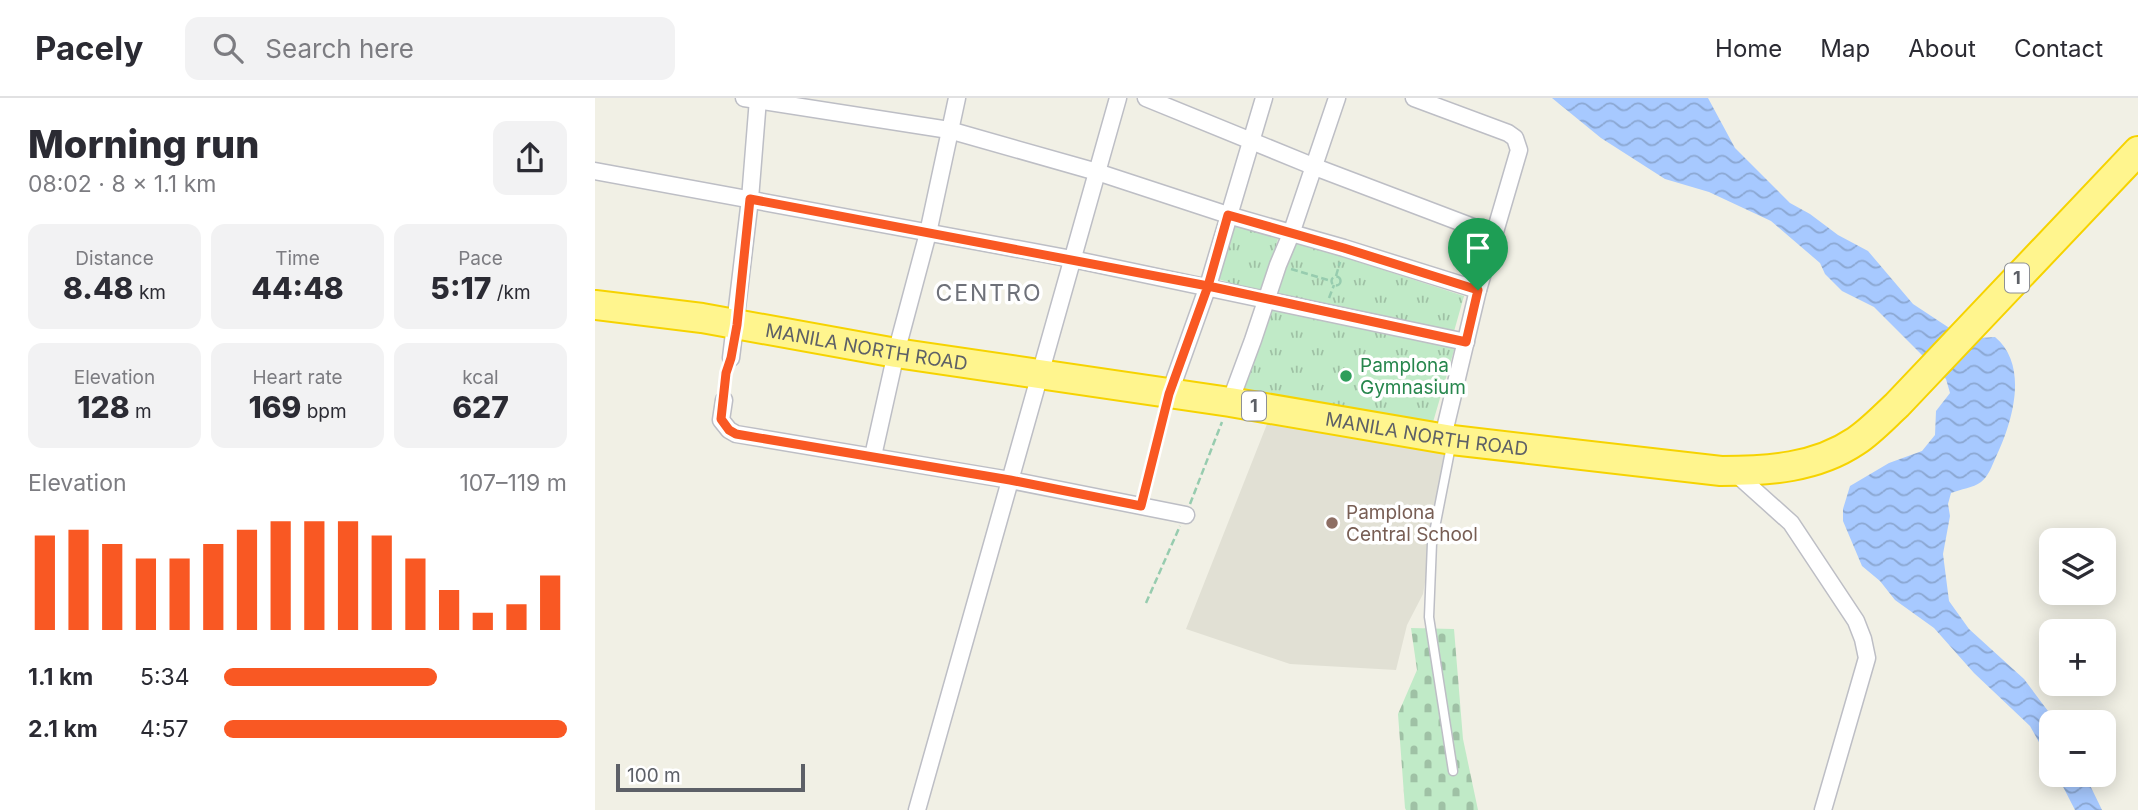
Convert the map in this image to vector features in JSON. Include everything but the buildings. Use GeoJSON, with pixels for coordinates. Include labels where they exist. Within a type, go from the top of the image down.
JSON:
{"type":"FeatureCollection","features":[{"type":"Feature","properties":{"kind":"highway","name":"MANILA NORTH ROAD"},"geometry":{"type":"LineString","coordinates":[[595,305],[737,325],[1039,375],[1230,402],[1448,439],[1588,457],[1733,471],[1788,467],[1818,461],[1856,441],[1897,405],[2138,150]]}},
{"type":"Feature","properties":{"kind":"street"},"geometry":{"type":"LineString","coordinates":[[873,456],[896,353],[928,233],[957,98]]}},
{"type":"Feature","properties":{"kind":"street"},"geometry":{"type":"LineString","coordinates":[[917,810],[1118,98]]}},
{"type":"Feature","properties":{"kind":"street"},"geometry":{"type":"LineString","coordinates":[[1146,98],[1315,167],[1494,235]]}},
{"type":"Feature","properties":{"kind":"street"},"geometry":{"type":"LineString","coordinates":[[1169,394],[1208,286],[1264,98]]}},
{"type":"Feature","properties":{"kind":"street"},"geometry":{"type":"LineString","coordinates":[[1230,402],[1315,167],[1337,98]]}},
{"type":"Feature","properties":{"kind":"street"},"geometry":{"type":"LineString","coordinates":[[1414,98],[1515,138],[1519,150],[1478,290],[1448,439]]}},
{"type":"Feature","properties":{"kind":"street"},"geometry":{"type":"LineString","coordinates":[[731,358],[750,199],[751,99],[949,130],[1097,172],[1228,215],[1478,290]]}},
{"type":"Feature","properties":{"kind":"street"},"geometry":{"type":"LineString","coordinates":[[595,171],[1072,259],[1466,342]]}},
{"type":"Feature","properties":{"kind":"street"},"geometry":{"type":"LineString","coordinates":[[724,400],[721,419],[729,430],[736,434],[1010,480],[1185,515]]}},
{"type":"Feature","properties":{"kind":"street"},"geometry":{"type":"LineString","coordinates":[[1733,471],[1791,523],[1856,621],[1863,639],[1867,658],[1823,810]]}},
{"type":"Feature","properties":{"kind":"lane"},"geometry":{"type":"LineString","coordinates":[[1448,439],[1432,543],[1429,617],[1453,771]]}},
{"type":"Feature","properties":{"kind":"path"},"geometry":{"type":"LineString","coordinates":[[1278,265],[1331,281]]}},
{"type":"Feature","properties":{"kind":"path"},"geometry":{"type":"LineString","coordinates":[[724,400],[726,373],[731,358]]}},
{"type":"Feature","properties":{"kind":"path"},"geometry":{"type":"LineString","coordinates":[[1141,506],[1169,394]]}},
{"type":"Feature","properties":{"kind":"shaded area","name":"Pamplona Central School"},"geometry":{"type":"Polygon","coordinates":[[[1269,419],[1447,451],[1423,594],[1407,625],[1396,670],[1290,664],[1186,629],[1269,419]]]}},
{"type":"Feature","properties":{"kind":"green space"},"geometry":{"type":"Polygon","coordinates":[[[1234,225],[1278,239],[1262,293],[1218,279],[1234,225]]]}},
{"type":"Feature","properties":{"kind":"green space"},"geometry":{"type":"Polygon","coordinates":[[[1294,241],[1464,296],[1453,335],[1272,292],[1294,241]]]}},
{"type":"Feature","properties":{"kind":"green space"},"geometry":{"type":"Polygon","coordinates":[[[1269,309],[1455,347],[1431,429],[1234,391],[1269,309]]]}},
{"type":"Feature","properties":{"kind":"green space"},"geometry":{"type":"Polygon","coordinates":[[[1411,628],[1454,629],[1463,739],[1478,810],[1405,808],[1398,714],[1417,670],[1411,628]]]}},
{"type":"Feature","properties":{"kind":"water"},"geometry":{"type":"Polygon","coordinates":[[[1552,98],[1708,98],[1735,148],[1790,203],[1868,251],[1913,304],[1966,339],[1995,337],[2006,349],[2015,379],[2012,413],[1988,474],[1974,486],[1951,493],[1943,554],[1949,601],[1969,629],[2024,679],[2047,710],[2039,710],[2039,742],[2030,726],[1974,673],[1934,628],[1895,600],[1880,581],[1862,566],[1843,521],[1843,509],[1850,486],[1889,463],[1922,451],[1935,435],[1936,411],[1950,393],[1946,379],[1874,307],[1842,291],[1825,274],[1820,263],[1771,221],[1709,192],[1665,179],[1601,138],[1552,98]]]}},
{"type":"Feature","properties":{"kind":"water"},"geometry":{"type":"Polygon","coordinates":[[[2063,787],[2091,787],[2102,810],[2075,810],[2063,787]]]}},
{"type":"Feature","properties":{"kind":"place","name":"Pamplona Gymnasium"},"geometry":{"type":"Point","coordinates":[1346,376]}},
{"type":"Feature","properties":{"kind":"place","name":"Pamplona Central School"},"geometry":{"type":"Point","coordinates":[1332,523]}},
{"type":"Feature","properties":{"kind":"district","name":"CENTRO"},"geometry":{"type":"Point","coordinates":[989,293]}},
{"type":"Feature","properties":{"kind":"route"},"geometry":{"type":"LineString","coordinates":[[1478,290],[1228,215],[1208,286],[1169,394],[1141,506],[1010,480],[736,434],[724,425],[721,419],[726,373],[737,325],[750,199],[1208,286],[1466,342],[1478,290]]}}]}
